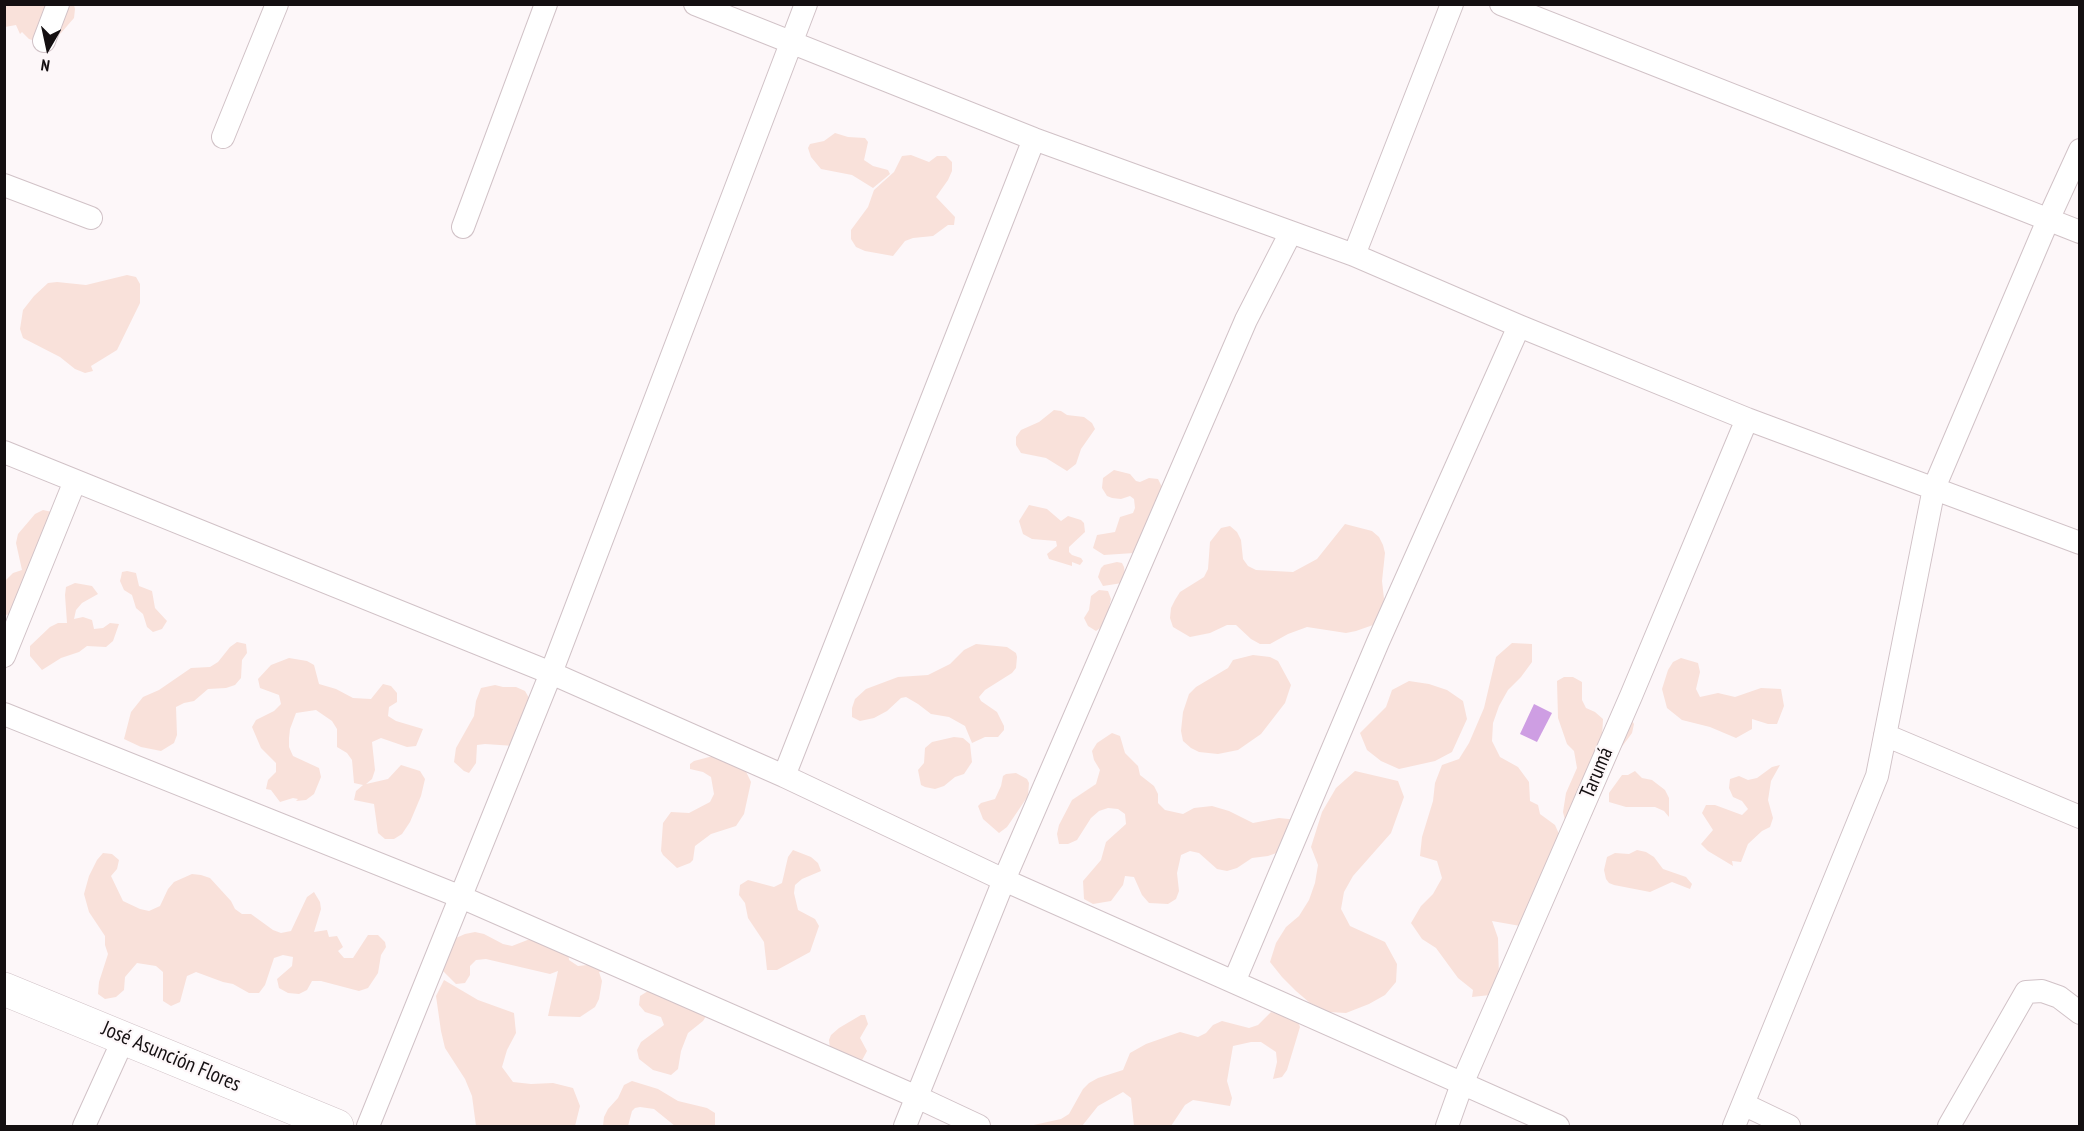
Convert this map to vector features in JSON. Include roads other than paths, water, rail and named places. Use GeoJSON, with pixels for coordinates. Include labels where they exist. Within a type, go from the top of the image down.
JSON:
{"type":"FeatureCollection","features":[{"type":"Feature","properties":{"kind":"street"},"geometry":{"type":"LineString","coordinates":[[44,41],[58,4]]}},
{"type":"Feature","properties":{"kind":"street"},"geometry":{"type":"LineString","coordinates":[[223,137],[277,4]]}},
{"type":"Feature","properties":{"kind":"street"},"geometry":{"type":"LineString","coordinates":[[463,226],[546,4]]}},
{"type":"Feature","properties":{"kind":"street"},"geometry":{"type":"LineString","coordinates":[[695,4],[1034,139],[1290,234],[1354,255],[1519,326],[1747,419],[2079,543]]}},
{"type":"Feature","properties":{"kind":"street"},"geometry":{"type":"LineString","coordinates":[[368,1126],[551,673],[806,4]]}},
{"type":"Feature","properties":{"kind":"street"},"geometry":{"type":"LineString","coordinates":[[1354,255],[1452,4]]}},
{"type":"Feature","properties":{"kind":"street"},"geometry":{"type":"LineString","coordinates":[[1501,4],[2079,232]]}},
{"type":"Feature","properties":{"kind":"street"},"geometry":{"type":"LineString","coordinates":[[783,776],[1034,139]]}},
{"type":"Feature","properties":{"kind":"street"},"geometry":{"type":"LineString","coordinates":[[1734,1126],[1877,776],[1935,488],[2079,150]]}},
{"type":"Feature","properties":{"kind":"street"},"geometry":{"type":"LineString","coordinates":[[4,186],[92,218]]}},
{"type":"Feature","properties":{"kind":"street"},"geometry":{"type":"LineString","coordinates":[[905,1126],[1004,880],[1246,320],[1290,234]]}},
{"type":"Feature","properties":{"kind":"street"},"geometry":{"type":"LineString","coordinates":[[1234,982],[1378,642],[1519,326]]}},
{"type":"Feature","properties":{"kind":"street","name":"Tarumá"},"geometry":{"type":"LineString","coordinates":[[1447,1126],[1462,1084],[1631,696],[1747,419]]}},
{"type":"Feature","properties":{"kind":"street"},"geometry":{"type":"LineString","coordinates":[[4,452],[551,673],[783,776],[1004,880],[1558,1126]]}},
{"type":"Feature","properties":{"kind":"street"},"geometry":{"type":"LineString","coordinates":[[4,656],[75,481]]}},
{"type":"Feature","properties":{"kind":"street"},"geometry":{"type":"LineString","coordinates":[[4,714],[461,897],[979,1126]]}},
{"type":"Feature","properties":{"kind":"street"},"geometry":{"type":"LineString","coordinates":[[1885,735],[2079,817]]}},
{"type":"Feature","properties":{"kind":"street","name":"José Asunción Flores"},"geometry":{"type":"LineString","coordinates":[[4,989],[337,1126]]}},
{"type":"Feature","properties":{"kind":"street"},"geometry":{"type":"LineString","coordinates":[[1949,1126],[2026,992],[2042,991],[2060,997],[2079,1012]]}},
{"type":"Feature","properties":{"kind":"street"},"geometry":{"type":"LineString","coordinates":[[84,1126],[124,1038]]}},
{"type":"Feature","properties":{"kind":"street"},"geometry":{"type":"LineString","coordinates":[[1743,1104],[1789,1126]]}}]}
